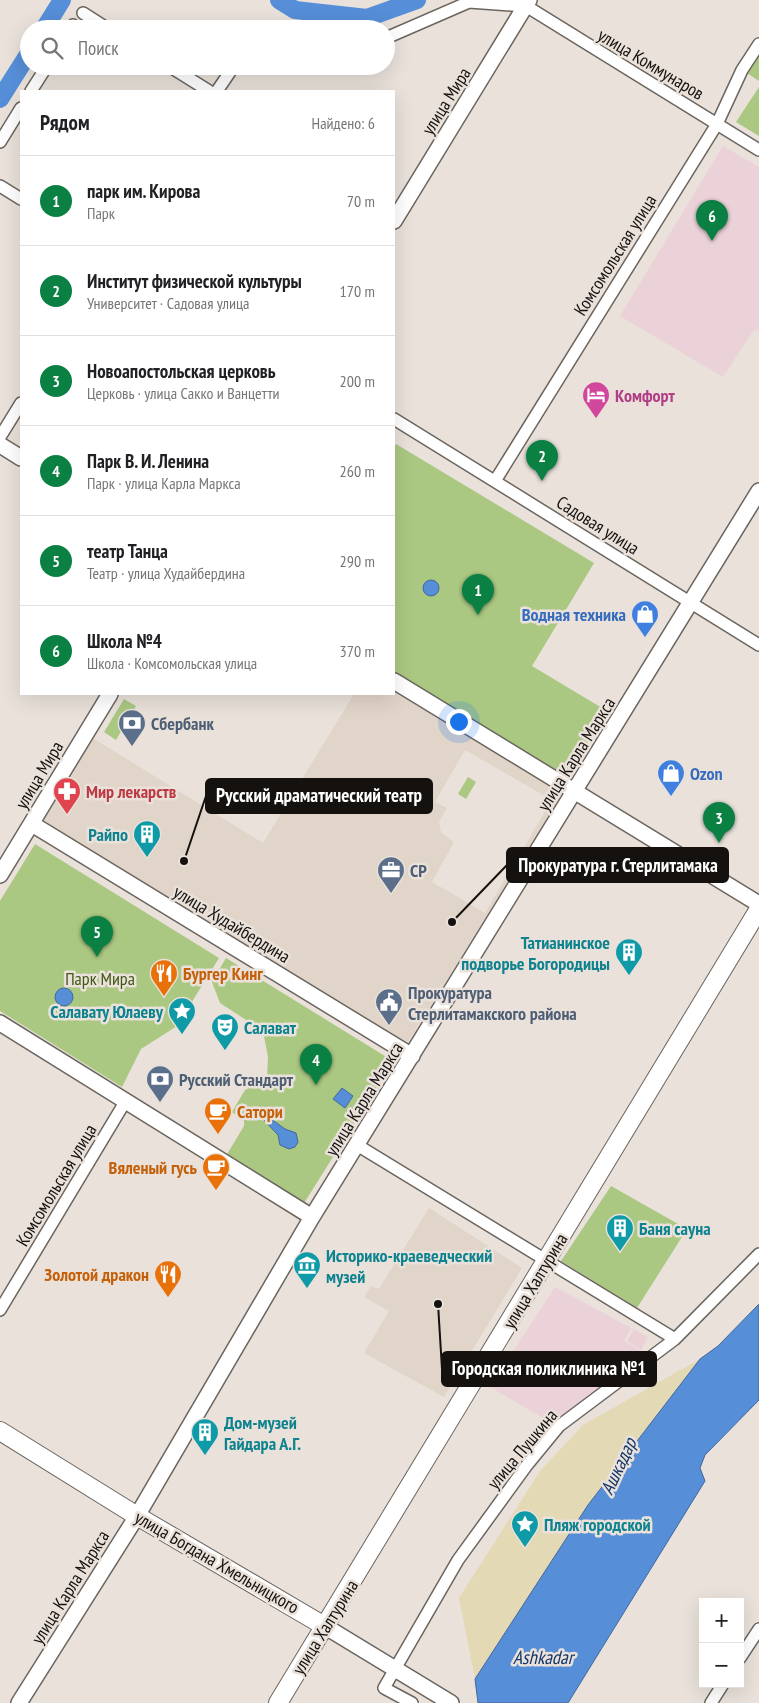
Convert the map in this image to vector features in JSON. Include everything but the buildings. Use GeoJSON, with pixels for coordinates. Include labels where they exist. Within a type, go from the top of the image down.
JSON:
{"type":"FeatureCollection","features":[{"type":"Feature","properties":{"kind":"main road","name":"улица Халтурина"},"geometry":{"type":"LineString","coordinates":[[278,1703],[547,1262],[759,909]]}},
{"type":"Feature","properties":{"kind":"main road","name":"улица Богдана Хмельницкого"},"geometry":{"type":"LineString","coordinates":[[0,1432],[137,1516],[326,1626]]}},
{"type":"Feature","properties":{"kind":"street"},"geometry":{"type":"LineString","coordinates":[[395,34],[469,2],[528,3]]}},
{"type":"Feature","properties":{"kind":"street","name":"улица Коммунаров"},"geometry":{"type":"LineString","coordinates":[[528,3],[759,150]]}},
{"type":"Feature","properties":{"kind":"street","name":"улица Мира"},"geometry":{"type":"LineString","coordinates":[[395,219],[528,3]]}},
{"type":"Feature","properties":{"kind":"street"},"geometry":{"type":"LineString","coordinates":[[83,13],[94,20]]}},
{"type":"Feature","properties":{"kind":"street","name":"Комсомольская улица"},"geometry":{"type":"LineString","coordinates":[[495,481],[717,124],[742,70],[759,44]]}},
{"type":"Feature","properties":{"kind":"street"},"geometry":{"type":"LineString","coordinates":[[32,90],[41,75]]}},
{"type":"Feature","properties":{"kind":"street"},"geometry":{"type":"LineString","coordinates":[[183,75],[207,90]]}},
{"type":"Feature","properties":{"kind":"street"},"geometry":{"type":"LineString","coordinates":[[218,90],[228,75]]}},
{"type":"Feature","properties":{"kind":"street"},"geometry":{"type":"LineString","coordinates":[[0,142],[20,110]]}},
{"type":"Feature","properties":{"kind":"street"},"geometry":{"type":"LineString","coordinates":[[0,186],[20,198]]}},
{"type":"Feature","properties":{"kind":"street"},"geometry":{"type":"LineString","coordinates":[[0,437],[20,405]]}},
{"type":"Feature","properties":{"kind":"street","name":"Садовая улица"},"geometry":{"type":"LineString","coordinates":[[395,420],[759,645]]}},
{"type":"Feature","properties":{"kind":"street"},"geometry":{"type":"LineString","coordinates":[[0,445],[20,457]]}},
{"type":"Feature","properties":{"kind":"street","name":"улица Карла Маркса"},"geometry":{"type":"LineString","coordinates":[[19,1703],[137,1516],[312,1218],[759,491]]}},
{"type":"Feature","properties":{"kind":"street"},"geometry":{"type":"LineString","coordinates":[[395,682],[576,790],[759,904]]}},
{"type":"Feature","properties":{"kind":"street","name":"улица Мира"},"geometry":{"type":"LineString","coordinates":[[0,875],[109,695]]}},
{"type":"Feature","properties":{"kind":"street","name":"улица Худайбердина"},"geometry":{"type":"LineString","coordinates":[[32,824],[412,1056]]}},
{"type":"Feature","properties":{"kind":"street"},"geometry":{"type":"LineString","coordinates":[[0,1023],[312,1218]]}},
{"type":"Feature","properties":{"kind":"street","name":"Комсомольская улица"},"geometry":{"type":"LineString","coordinates":[[0,1310],[125,1102]]}},
{"type":"Feature","properties":{"kind":"street"},"geometry":{"type":"LineString","coordinates":[[357,1146],[675,1339]]}},
{"type":"Feature","properties":{"kind":"street","name":"улица Пушкина"},"geometry":{"type":"LineString","coordinates":[[412,1703],[384,1688],[458,1560],[527,1465],[560,1426],[675,1339],[759,1254]]}},
{"type":"Feature","properties":{"kind":"street","name":"улица Богдана Хмельницкого"},"geometry":{"type":"LineString","coordinates":[[326,1626],[451,1703]]}},
{"type":"Feature","properties":{"kind":"street"},"geometry":{"type":"LineString","coordinates":[[744,1652],[759,1629]]}},
{"type":"Feature","properties":{"kind":"street"},"geometry":{"type":"LineString","coordinates":[[711,1703],[720,1688]]}},
{"type":"Feature","properties":{"kind":"shaded area"},"geometry":{"type":"Polygon","coordinates":[[[723,146],[759,167],[759,330],[753,331],[723,377],[620,316],[723,146]]]}},
{"type":"Feature","properties":{"kind":"shaded area"},"geometry":{"type":"Polygon","coordinates":[[[395,693],[564,792],[406,1045],[41,819],[91,737],[263,843],[353,695],[395,695],[395,693]],[[465,750],[435,802],[447,808],[439,822],[441,833],[454,842],[432,882],[485,913],[552,800],[465,750]]]}},
{"type":"Feature","properties":{"kind":"shaded area"},"geometry":{"type":"Polygon","coordinates":[[[429,1208],[522,1268],[444,1397],[364,1353],[389,1311],[364,1297],[371,1286],[379,1289],[429,1208]]]}},
{"type":"Feature","properties":{"kind":"shaded area"},"geometry":{"type":"Polygon","coordinates":[[[555,1287],[631,1328],[624,1341],[641,1351],[601,1387],[552,1423],[490,1387],[555,1287]]]}},
{"type":"Feature","properties":{"kind":"shaded area"},"geometry":{"type":"Polygon","coordinates":[[[634,1329],[648,1337],[641,1350],[627,1341],[634,1329]]]}},
{"type":"Feature","properties":{"kind":"green space"},"geometry":{"type":"Polygon","coordinates":[[[759,53],[759,81],[747,73],[759,53]]]}},
{"type":"Feature","properties":{"kind":"green space"},"geometry":{"type":"Polygon","coordinates":[[[759,87],[759,136],[736,122],[759,87]]]}},
{"type":"Feature","properties":{"kind":"green space"},"geometry":{"type":"Polygon","coordinates":[[[396,444],[594,563],[532,666],[607,711],[566,778],[395,675],[396,444]]]}},
{"type":"Feature","properties":{"kind":"green space"},"geometry":{"type":"Polygon","coordinates":[[[124,699],[136,706],[116,740],[104,732],[124,699]]]}},
{"type":"Feature","properties":{"kind":"green space"},"geometry":{"type":"Polygon","coordinates":[[[468,777],[476,782],[466,799],[458,794],[468,777]]]}},
{"type":"Feature","properties":{"kind":"green space","name":"Парк Мира"},"geometry":{"type":"Polygon","coordinates":[[[35,844],[219,958],[177,1026],[141,1049],[122,1087],[0,1011],[0,901],[35,844]]]}},
{"type":"Feature","properties":{"kind":"green space"},"geometry":{"type":"Polygon","coordinates":[[[226,958],[393,1061],[301,1208],[223,1161],[244,1126],[244,1121],[232,1112],[245,1090],[267,1079],[268,1057],[263,1031],[220,1003],[212,982],[226,958]]]}},
{"type":"Feature","properties":{"kind":"green space"},"geometry":{"type":"Polygon","coordinates":[[[611,1186],[687,1229],[637,1308],[561,1261],[611,1186]]]}},
{"type":"Feature","properties":{"kind":"sand","name":"Пляж городской"},"geometry":{"type":"Polygon","coordinates":[[[700,1359],[588,1505],[475,1679],[459,1598],[540,1471],[583,1425],[700,1359]]]}},
{"type":"Feature","properties":{"kind":"water"},"geometry":{"type":"Polygon","coordinates":[[[428,580],[434,580],[439,585],[437,594],[428,596],[423,591],[423,585],[428,580]]]}},
{"type":"Feature","properties":{"kind":"water"},"geometry":{"type":"Polygon","coordinates":[[[64,988],[70,991],[73,997],[70,1003],[64,1006],[58,1003],[55,997],[58,991],[64,988]]]}},
{"type":"Feature","properties":{"kind":"water"},"geometry":{"type":"Polygon","coordinates":[[[342,1088],[353,1096],[345,1108],[333,1099],[342,1088]]]}},
{"type":"Feature","properties":{"kind":"water"},"geometry":{"type":"Polygon","coordinates":[[[264,1114],[285,1129],[296,1133],[298,1142],[295,1147],[289,1149],[280,1145],[278,1135],[261,1117],[264,1114]]]}},
{"type":"Feature","properties":{"kind":"water","name":"Ashkadar"},"geometry":{"type":"Polygon","coordinates":[[[759,1304],[759,1400],[705,1455],[700,1468],[705,1481],[568,1703],[478,1703],[475,1679],[588,1505],[700,1359],[718,1346],[759,1304]]]}},
{"type":"Feature","properties":{"kind":"waterway"},"geometry":{"type":"LineString","coordinates":[[50,20],[62,0]]}},
{"type":"Feature","properties":{"kind":"waterway"},"geometry":{"type":"LineString","coordinates":[[279,0],[295,10],[367,18],[417,0]]}},
{"type":"Feature","properties":{"kind":"waterway"},"geometry":{"type":"LineString","coordinates":[[0,99],[20,67]]}},
{"type":"Feature","properties":{"kind":"place","name":"Школа №4"},"geometry":{"type":"Point","coordinates":[712,241]}},
{"type":"Feature","properties":{"kind":"place","name":"Комфорт"},"geometry":{"type":"Point","coordinates":[596,419]}},
{"type":"Feature","properties":{"kind":"place","name":"Институт физической культуры"},"geometry":{"type":"Point","coordinates":[542,481]}},
{"type":"Feature","properties":{"kind":"place","name":"парк им. Кирова"},"geometry":{"type":"Point","coordinates":[478,615]}},
{"type":"Feature","properties":{"kind":"place","name":"Водная техника"},"geometry":{"type":"Point","coordinates":[645,638]}},
{"type":"Feature","properties":{"kind":"place","name":"Сбербанк"},"geometry":{"type":"Point","coordinates":[132,747]}},
{"type":"Feature","properties":{"kind":"place","name":"Ozon"},"geometry":{"type":"Point","coordinates":[671,797]}},
{"type":"Feature","properties":{"kind":"place","name":"Мир лекарств"},"geometry":{"type":"Point","coordinates":[67,815]}},
{"type":"Feature","properties":{"kind":"place","name":"Новоапостольская церковь"},"geometry":{"type":"Point","coordinates":[719,843]}},
{"type":"Feature","properties":{"kind":"place","name":"Райпо"},"geometry":{"type":"Point","coordinates":[147,858]}},
{"type":"Feature","properties":{"kind":"place","name":"Русский драматический театр"},"geometry":{"type":"Point","coordinates":[184,861]}},
{"type":"Feature","properties":{"kind":"place","name":"СР"},"geometry":{"type":"Point","coordinates":[391,894]}},
{"type":"Feature","properties":{"kind":"place","name":"Прокуратура г. Стерлитамака"},"geometry":{"type":"Point","coordinates":[452,922]}},
{"type":"Feature","properties":{"kind":"place","name":"театр Танца"},"geometry":{"type":"Point","coordinates":[97,957]}},
{"type":"Feature","properties":{"kind":"place","name":"Татианинское подворье Богородицы"},"geometry":{"type":"Point","coordinates":[629,976]}},
{"type":"Feature","properties":{"kind":"place","name":"Бургер Кинг"},"geometry":{"type":"Point","coordinates":[164,997]}},
{"type":"Feature","properties":{"kind":"place","name":"Прокуратура Стерлитамакского района"},"geometry":{"type":"Point","coordinates":[389,1026]}},
{"type":"Feature","properties":{"kind":"place","name":"Салавату Юлаеву"},"geometry":{"type":"Point","coordinates":[182,1035]}},
{"type":"Feature","properties":{"kind":"place","name":"Салават"},"geometry":{"type":"Point","coordinates":[225,1051]}},
{"type":"Feature","properties":{"kind":"place","name":"Парк В. И. Ленина"},"geometry":{"type":"Point","coordinates":[316,1085]}},
{"type":"Feature","properties":{"kind":"place","name":"Русский Стандарт"},"geometry":{"type":"Point","coordinates":[160,1103]}},
{"type":"Feature","properties":{"kind":"place","name":"Сатори"},"geometry":{"type":"Point","coordinates":[218,1135]}},
{"type":"Feature","properties":{"kind":"place","name":"Вяленый гусь"},"geometry":{"type":"Point","coordinates":[216,1191]}},
{"type":"Feature","properties":{"kind":"place","name":"Баня сауна"},"geometry":{"type":"Point","coordinates":[620,1252]}},
{"type":"Feature","properties":{"kind":"place","name":"Историко-краеведческий музей"},"geometry":{"type":"Point","coordinates":[307,1289]}},
{"type":"Feature","properties":{"kind":"place","name":"Золотой дракон"},"geometry":{"type":"Point","coordinates":[168,1298]}},
{"type":"Feature","properties":{"kind":"place","name":"Городская поликлиника №1"},"geometry":{"type":"Point","coordinates":[438,1304]}},
{"type":"Feature","properties":{"kind":"place","name":"Дом-музей Гайдара А.Г."},"geometry":{"type":"Point","coordinates":[205,1456]}},
{"type":"Feature","properties":{"kind":"place","name":"Пляж городской"},"geometry":{"type":"Point","coordinates":[525,1548]}},
{"type":"Feature","properties":{"kind":"water label","name":"Ашкадар"},"geometry":{"type":"Point","coordinates":[618,1466]}}]}
